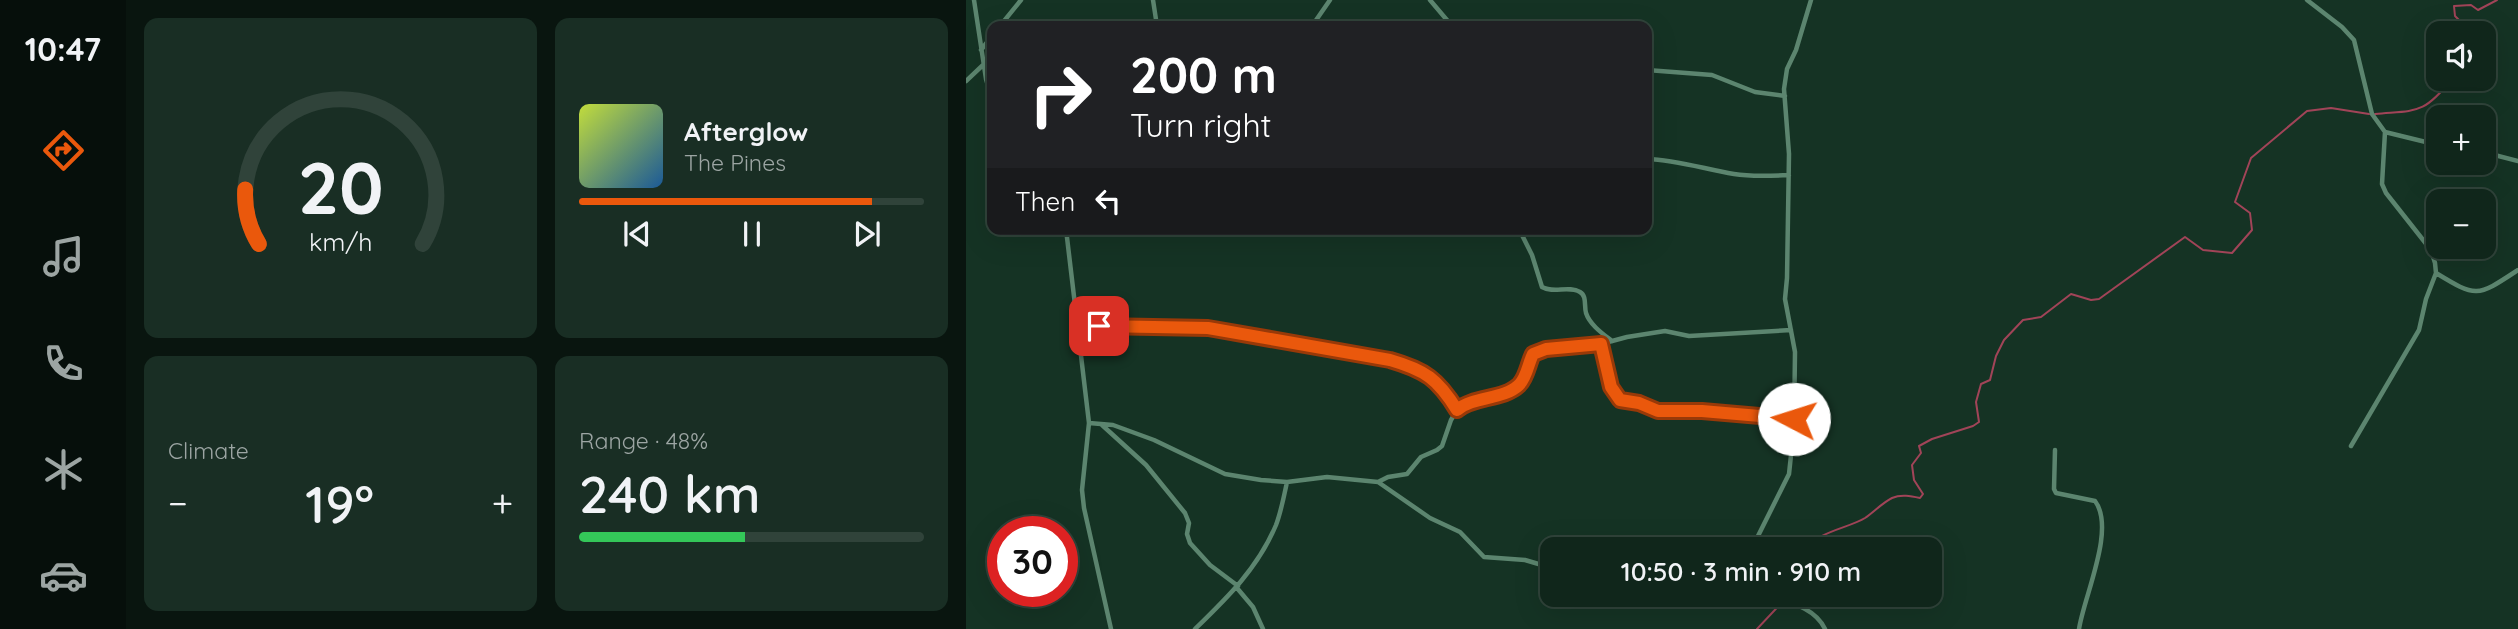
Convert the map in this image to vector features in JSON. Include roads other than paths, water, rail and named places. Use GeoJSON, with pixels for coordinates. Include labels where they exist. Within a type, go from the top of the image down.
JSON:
{"type":"FeatureCollection","features":[{"type":"Feature","properties":{"kind":"street"},"geometry":{"type":"LineString","coordinates":[[974,0],[987,80]]}},
{"type":"Feature","properties":{"kind":"street"},"geometry":{"type":"LineString","coordinates":[[1004,21],[1021,0]]}},
{"type":"Feature","properties":{"kind":"street"},"geometry":{"type":"LineString","coordinates":[[1153,0],[1156,21]]}},
{"type":"Feature","properties":{"kind":"street"},"geometry":{"type":"LineString","coordinates":[[1315,21],[1330,0]]}},
{"type":"Feature","properties":{"kind":"street"},"geometry":{"type":"LineString","coordinates":[[1430,0],[1448,21]]}},
{"type":"Feature","properties":{"kind":"street"},"geometry":{"type":"LineString","coordinates":[[1757,537],[1788,474],[1794,419],[1795,352],[1785,299],[1789,175],[1785,96],[1787,69],[1796,50],[1811,0]]}},
{"type":"Feature","properties":{"kind":"street"},"geometry":{"type":"LineString","coordinates":[[2307,0],[2342,27],[2354,40],[2372,114],[2385,132],[2382,184],[2386,193],[2431,250],[2436,273],[2426,299],[2419,330],[2351,446]]}},
{"type":"Feature","properties":{"kind":"street"},"geometry":{"type":"LineString","coordinates":[[980,50],[987,42]]}},
{"type":"Feature","properties":{"kind":"street"},"geometry":{"type":"LineString","coordinates":[[966,80],[983,65]]}},
{"type":"Feature","properties":{"kind":"street"},"geometry":{"type":"LineString","coordinates":[[1652,70],[1716,76],[1755,92],[1785,96]]}},
{"type":"Feature","properties":{"kind":"street"},"geometry":{"type":"LineString","coordinates":[[2385,132],[2426,142]]}},
{"type":"Feature","properties":{"kind":"street"},"geometry":{"type":"LineString","coordinates":[[2496,155],[2518,160]]}},
{"type":"Feature","properties":{"kind":"street"},"geometry":{"type":"LineString","coordinates":[[1652,159],[1760,177],[1789,175]]}},
{"type":"Feature","properties":{"kind":"street"},"geometry":{"type":"LineString","coordinates":[[1067,235],[1088,423],[1084,508],[1111,629]]}},
{"type":"Feature","properties":{"kind":"street"},"geometry":{"type":"LineString","coordinates":[[1522,235],[1532,255],[1542,287],[1580,292],[1584,296],[1586,314],[1612,341]]}},
{"type":"Feature","properties":{"kind":"street"},"geometry":{"type":"LineString","coordinates":[[2436,273],[2466,291],[2478,292],[2518,270]]}},
{"type":"Feature","properties":{"kind":"street"},"geometry":{"type":"LineString","coordinates":[[1076,327],[1208,328],[1368,355],[1409,365],[1427,375],[1443,386],[1457,410]]}},
{"type":"Feature","properties":{"kind":"street"},"geometry":{"type":"LineString","coordinates":[[1378,482],[1388,477],[1407,474],[1420,457],[1442,446],[1457,410],[1472,401],[1519,385],[1533,354],[1546,349],[1601,344],[1665,331],[1689,336],[1791,330]]}},
{"type":"Feature","properties":{"kind":"street"},"geometry":{"type":"LineString","coordinates":[[1601,344],[1611,387],[1620,400],[1639,403],[1658,411],[1702,411],[1794,419]]}},
{"type":"Feature","properties":{"kind":"street"},"geometry":{"type":"LineString","coordinates":[[1088,423],[1113,425],[1154,440],[1225,474],[1261,481],[1287,482],[1327,477],[1378,482],[1430,518],[1460,532],[1483,556],[1525,560],[1540,564]]}},
{"type":"Feature","properties":{"kind":"street"},"geometry":{"type":"LineString","coordinates":[[1102,424],[1146,466],[1185,513],[1189,523],[1187,534],[1190,543],[1210,565],[1238,587],[1253,607],[1263,629]]}},
{"type":"Feature","properties":{"kind":"street"},"geometry":{"type":"LineString","coordinates":[[2055,450],[2056,493],[2095,501],[2101,513],[2102,527],[2096,561],[2079,629]]}},
{"type":"Feature","properties":{"kind":"street"},"geometry":{"type":"LineString","coordinates":[[1195,629],[1251,571],[1276,524],[1287,482]]}},
{"type":"Feature","properties":{"kind":"street"},"geometry":{"type":"LineString","coordinates":[[1803,607],[1812,612],[1825,629]]}},
{"type":"Feature","properties":{"kind":"waterway"},"geometry":{"type":"LineString","coordinates":[[2460,21],[2455,16],[2454,6],[2471,5],[2478,10],[2497,0]]}},
{"type":"Feature","properties":{"kind":"waterway"},"geometry":{"type":"LineString","coordinates":[[2375,114],[2410,111],[2426,105],[2442,91]]}},
{"type":"Feature","properties":{"kind":"waterway"},"geometry":{"type":"LineString","coordinates":[[1821,537],[1858,522],[1892,498],[1920,498],[1923,494],[1914,480],[1912,465],[1921,453],[1919,446],[1979,422],[1976,402],[1981,384],[1990,380],[1996,356],[2004,340],[2023,320],[2041,317],[2071,294],[2091,300],[2099,299],[2185,237],[2203,250],[2232,253],[2252,230],[2250,213],[2235,202],[2251,158],[2307,111],[2331,108],[2369,114]]}},
{"type":"Feature","properties":{"kind":"waterway"},"geometry":{"type":"LineString","coordinates":[[1757,629],[1778,607]]}}]}
